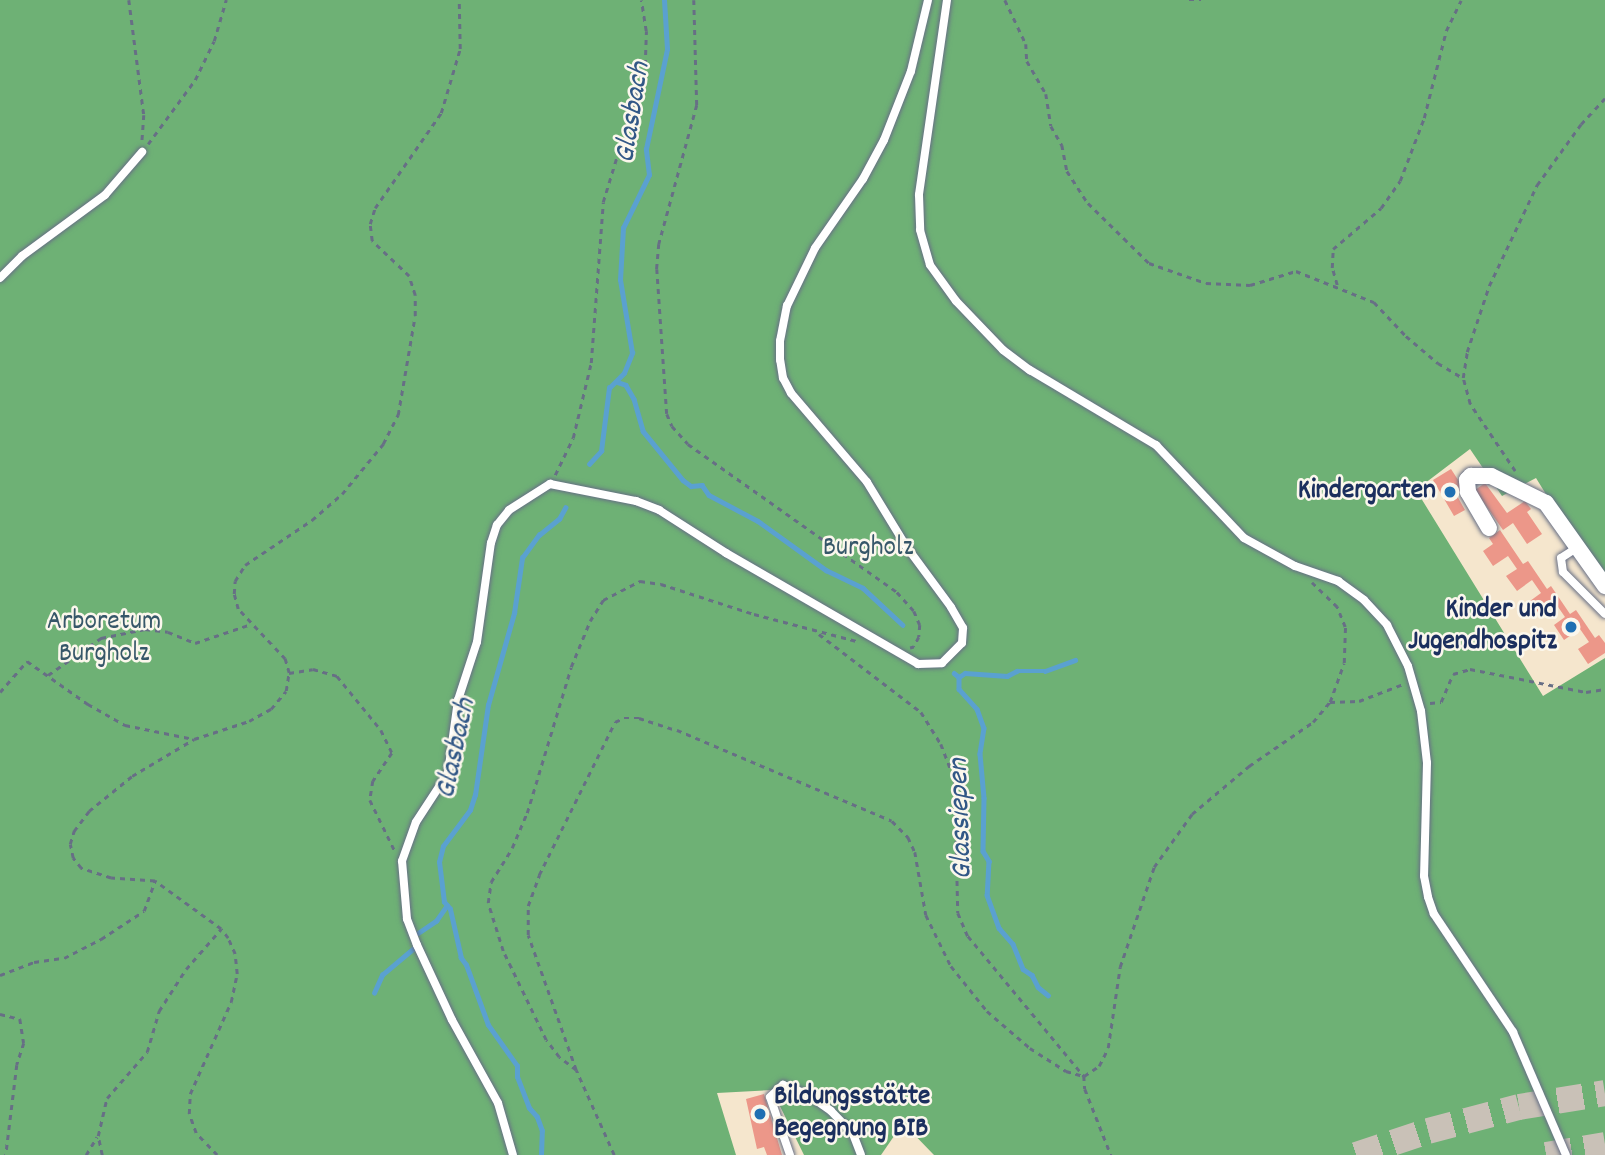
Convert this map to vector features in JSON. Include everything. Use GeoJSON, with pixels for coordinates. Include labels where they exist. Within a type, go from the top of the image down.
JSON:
{"type":"FeatureCollection","features":[{"type":"Feature","properties":{"kind":"street"},"geometry":{"type":"LineString","coordinates":[[1489,528],[1468,492],[1467,480],[1471,476],[1491,476],[1546,503],[1605,586]]}},
{"type":"Feature","properties":{"kind":"lane"},"geometry":{"type":"LineString","coordinates":[[513,1155],[498,1103],[452,1020],[407,919],[402,861],[416,822],[448,773],[458,700],[477,642],[491,543],[497,525],[509,510],[550,484],[636,501],[659,510],[726,553],[918,664],[942,663],[962,643],[963,628],[906,547],[867,482],[791,393],[783,378],[780,341],[787,306],[815,248],[863,179],[889,130],[911,71],[928,0]]}},
{"type":"Feature","properties":{"kind":"lane"},"geometry":{"type":"LineString","coordinates":[[947,0],[919,195],[920,230],[930,265],[956,301],[1003,350],[1030,370],[1156,445],[1244,538],[1295,566],[1325,574],[1364,600],[1387,625],[1413,680],[1426,751],[1424,876],[1428,897],[1434,914],[1513,1032],[1566,1155]]}},
{"type":"Feature","properties":{"kind":"lane"},"geometry":{"type":"LineString","coordinates":[[0,278],[22,256],[105,195],[142,152]]}},
{"type":"Feature","properties":{"kind":"lane"},"geometry":{"type":"LineString","coordinates":[[1578,547],[1561,558],[1563,572],[1605,614]]}},
{"type":"Feature","properties":{"kind":"lane"},"geometry":{"type":"LineString","coordinates":[[790,1155],[770,1097],[783,1085],[807,1094],[831,1111],[853,1134],[861,1155]]}},
{"type":"Feature","properties":{"kind":"path"},"geometry":{"type":"LineString","coordinates":[[129,0],[144,116],[142,152]]}},
{"type":"Feature","properties":{"kind":"path"},"geometry":{"type":"LineString","coordinates":[[142,152],[195,80],[214,41],[226,0]]}},
{"type":"Feature","properties":{"kind":"path"},"geometry":{"type":"LineString","coordinates":[[217,1155],[196,1133],[189,1114],[195,1080],[231,1002],[237,974],[235,954],[221,929],[155,881],[93,874],[73,858],[70,844],[74,831],[89,811],[132,776],[194,739],[248,721],[271,709],[286,691],[289,673],[280,651],[251,624],[235,599],[235,581],[240,570],[334,502],[383,444],[398,415],[415,316],[415,295],[409,276],[372,241],[370,224],[375,208],[441,113],[460,49],[459,0]]}},
{"type":"Feature","properties":{"kind":"path"},"geometry":{"type":"LineString","coordinates":[[550,484],[573,438],[592,363],[603,202],[645,65],[646,31],[641,0]]}},
{"type":"Feature","properties":{"kind":"path"},"geometry":{"type":"LineString","coordinates":[[694,0],[696,105],[659,244],[657,270],[667,414],[672,426],[688,444],[897,592],[914,611],[920,625],[914,647],[897,651]]}},
{"type":"Feature","properties":{"kind":"path"},"geometry":{"type":"LineString","coordinates":[[1005,0],[1026,44],[1027,61],[1046,93],[1051,126],[1062,145],[1067,171],[1088,202],[1149,263],[1206,283],[1250,285],[1297,271],[1374,302],[1406,336],[1438,363],[1463,378]]}},
{"type":"Feature","properties":{"kind":"path"},"geometry":{"type":"LineString","coordinates":[[1189,0],[1201,0]]}},
{"type":"Feature","properties":{"kind":"path"},"geometry":{"type":"LineString","coordinates":[[1338,287],[1332,268],[1333,249],[1381,208],[1400,181],[1420,131],[1446,32],[1461,0]]}},
{"type":"Feature","properties":{"kind":"path"},"geometry":{"type":"LineString","coordinates":[[1515,471],[1471,404],[1463,378],[1467,352],[1489,286],[1537,185],[1581,124],[1605,98]]}},
{"type":"Feature","properties":{"kind":"path"},"geometry":{"type":"LineString","coordinates":[[614,1155],[576,1070],[528,935],[528,906],[539,876],[583,792],[608,731],[615,722],[624,718],[639,718],[677,730],[892,821],[908,837],[915,852],[926,915],[951,966],[986,1011],[1030,1048],[1066,1071],[1084,1076],[1100,1066],[1108,1048],[1120,967],[1154,867],[1192,814],[1249,766],[1313,722],[1330,702],[1344,663],[1345,627],[1337,607],[1295,566]]}},
{"type":"Feature","properties":{"kind":"path"},"geometry":{"type":"LineString","coordinates":[[576,1070],[559,1057],[546,1041],[503,951],[488,903],[491,882],[512,848],[527,813],[554,718],[590,621],[603,600],[640,581],[661,584],[857,642]]}},
{"type":"Feature","properties":{"kind":"path"},"geometry":{"type":"LineString","coordinates":[[48,675],[101,638],[145,629],[168,632],[195,643],[251,624]]}},
{"type":"Feature","properties":{"kind":"path"},"geometry":{"type":"LineString","coordinates":[[817,632],[921,712],[941,744],[955,781],[958,913],[968,936],[1084,1076],[1085,1090],[1111,1155]]}},
{"type":"Feature","properties":{"kind":"path"},"geometry":{"type":"LineString","coordinates":[[0,692],[27,661],[88,704],[125,726],[194,739]]}},
{"type":"Feature","properties":{"kind":"path"},"geometry":{"type":"LineString","coordinates":[[289,673],[313,669],[337,676],[381,730],[392,753],[373,781],[370,800],[372,809],[402,861]]}},
{"type":"Feature","properties":{"kind":"path"},"geometry":{"type":"LineString","coordinates":[[1427,700],[1432,704],[1441,702],[1453,674],[1470,669],[1586,692],[1605,689]]}},
{"type":"Feature","properties":{"kind":"path"},"geometry":{"type":"LineString","coordinates":[[1330,702],[1359,701],[1413,680]]}},
{"type":"Feature","properties":{"kind":"path"},"geometry":{"type":"LineString","coordinates":[[0,975],[34,962],[64,958],[102,939],[145,911],[155,881]]}},
{"type":"Feature","properties":{"kind":"path"},"geometry":{"type":"LineString","coordinates":[[86,1155],[98,1136],[107,1098],[147,1052],[159,1011],[186,969],[221,929]]}},
{"type":"Feature","properties":{"kind":"path"},"geometry":{"type":"LineString","coordinates":[[0,1014],[20,1019],[24,1043],[17,1065],[6,1155]]}},
{"type":"Feature","properties":{"kind":"path"},"geometry":{"type":"LineString","coordinates":[[98,1136],[102,1155]]}},
{"type":"Feature","properties":{"kind":"green space","name":"Burgholz"},"geometry":{"type":"Polygon","coordinates":[[[0,0],[1605,0],[1605,590],[1536,478],[1502,496],[1470,449],[1416,490],[1543,696],[1605,658],[1605,1155],[934,1155],[903,1123],[881,1155],[804,1155],[772,1090],[717,1093],[736,1155],[0,1155],[0,0]]]}},
{"type":"Feature","properties":{"kind":"building","name":"Kindergarten"},"geometry":{"type":"Polygon","coordinates":[[[1451,469],[1464,489],[1456,494],[1465,510],[1454,516],[1433,480],[1451,469]]]}},
{"type":"Feature","properties":{"kind":"building"},"geometry":{"type":"Polygon","coordinates":[[[1485,483],[1507,513],[1525,501],[1531,509],[1527,512],[1542,534],[1527,544],[1513,523],[1503,530],[1475,490],[1485,483]]]}},
{"type":"Feature","properties":{"kind":"building"},"geometry":{"type":"Polygon","coordinates":[[[1500,530],[1523,564],[1528,561],[1547,589],[1551,586],[1570,614],[1576,610],[1595,638],[1599,635],[1605,643],[1605,653],[1588,664],[1578,649],[1589,642],[1580,629],[1564,640],[1554,625],[1565,617],[1556,604],[1540,615],[1530,601],[1541,593],[1532,580],[1517,591],[1506,576],[1517,569],[1508,556],[1493,566],[1483,551],[1493,544],[1489,538],[1500,530]]]}},
{"type":"Feature","properties":{"kind":"building","name":"Bildungsstätte Begegnung BIB"},"geometry":{"type":"Polygon","coordinates":[[[764,1094],[782,1155],[767,1155],[764,1147],[757,1149],[746,1099],[764,1094]]]}},
{"type":"Feature","properties":{"kind":"waterway","name":"Glasbach"},"geometry":{"type":"LineString","coordinates":[[589,464],[601,451],[609,388],[624,373],[632,353],[620,280],[623,228],[649,175],[646,149],[667,49],[664,0]]}},
{"type":"Feature","properties":{"kind":"waterway","name":"Glassiepen"},"geometry":{"type":"LineString","coordinates":[[617,382],[626,385],[634,399],[643,431],[683,480],[691,486],[702,485],[709,495],[758,521],[826,570],[863,588],[903,625]]}},
{"type":"Feature","properties":{"kind":"waterway","name":"Glasbach"},"geometry":{"type":"LineString","coordinates":[[541,1155],[542,1131],[537,1117],[529,1108],[517,1077],[517,1066],[488,1025],[461,958],[450,909],[444,902],[439,862],[443,846],[470,810],[475,795],[488,705],[514,613],[522,558],[539,535],[559,519],[565,508]]}},
{"type":"Feature","properties":{"kind":"waterway"},"geometry":{"type":"LineString","coordinates":[[959,677],[965,673],[1007,676],[1017,671],[1045,671],[1075,660]]}},
{"type":"Feature","properties":{"kind":"waterway","name":"Glassiepen"},"geometry":{"type":"LineString","coordinates":[[954,673],[959,677],[959,689],[977,709],[984,728],[980,754],[984,798],[983,851],[989,861],[987,895],[999,928],[1013,944],[1023,969],[1032,975],[1038,987],[1048,995]]}},
{"type":"Feature","properties":{"kind":"waterway"},"geometry":{"type":"LineString","coordinates":[[418,933],[436,921],[447,905]]}},
{"type":"Feature","properties":{"kind":"waterway"},"geometry":{"type":"LineString","coordinates":[[374,993],[382,975],[414,948]]}},
{"type":"Feature","properties":{"kind":"tunnel"},"geometry":{"type":"LineString","coordinates":[[1356,1155],[1428,1131],[1519,1107],[1605,1093]]}},
{"type":"Feature","properties":{"kind":"tunnel"},"geometry":{"type":"LineString","coordinates":[[1546,1155],[1605,1145]]}},
{"type":"Feature","properties":{"kind":"place","name":"Kindergarten"},"geometry":{"type":"Point","coordinates":[1450,492]}},
{"type":"Feature","properties":{"kind":"place","name":"Kinder und Jugendhospitz"},"geometry":{"type":"Point","coordinates":[1571,627]}},
{"type":"Feature","properties":{"kind":"place","name":"Bildungsstätte Begegnung BIB"},"geometry":{"type":"Point","coordinates":[760,1114]}},
{"type":"Feature","properties":{"kind":"park label","name":"Arboretum Burgholz"},"geometry":{"type":"Point","coordinates":[104,639]}}]}
